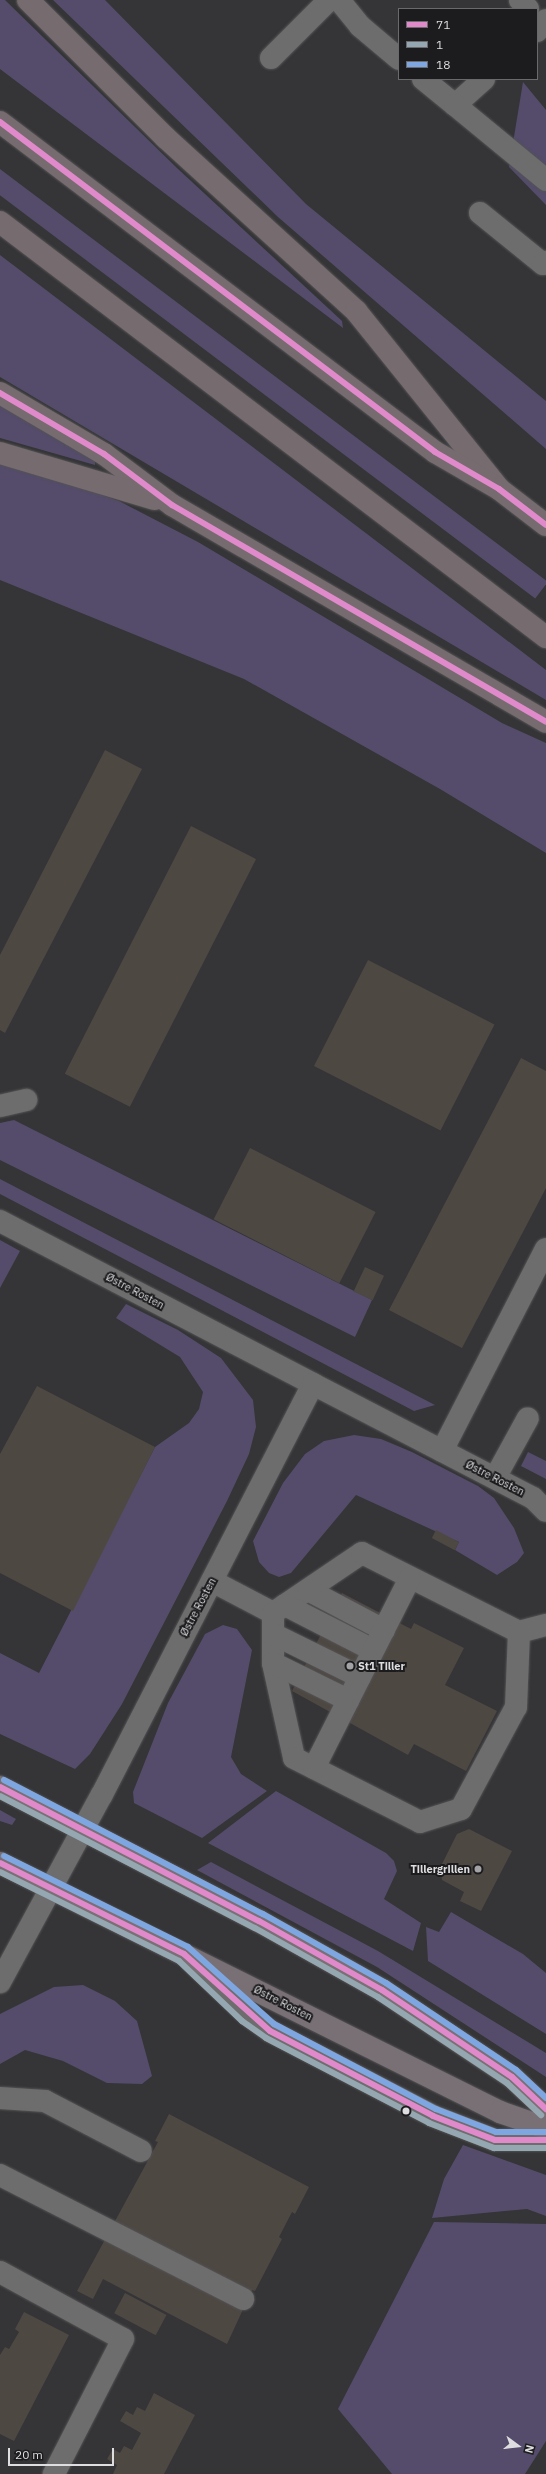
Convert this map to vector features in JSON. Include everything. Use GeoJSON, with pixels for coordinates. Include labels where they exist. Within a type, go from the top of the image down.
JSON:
{"type":"FeatureCollection","features":[{"type":"Feature","properties":{"kind":"highway"},"geometry":{"type":"LineString","coordinates":[[28,0],[166,138],[356,311],[499,489]]}},
{"type":"Feature","properties":{"kind":"highway"},"geometry":{"type":"LineString","coordinates":[[0,122],[435,452],[499,489],[546,525]]}},
{"type":"Feature","properties":{"kind":"highway"},"geometry":{"type":"LineString","coordinates":[[0,222],[546,637]]}},
{"type":"Feature","properties":{"kind":"highway"},"geometry":{"type":"LineString","coordinates":[[0,393],[104,454],[172,505],[546,722]]}},
{"type":"Feature","properties":{"kind":"highway"},"geometry":{"type":"LineString","coordinates":[[0,453],[172,505]]}},
{"type":"Feature","properties":{"kind":"main road"},"geometry":{"type":"LineString","coordinates":[[0,1787],[382,1990],[512,2077],[546,2109]]}},
{"type":"Feature","properties":{"kind":"main road","name":"Østre Rosten"},"geometry":{"type":"LineString","coordinates":[[0,1862],[500,2112],[546,2128]]}},
{"type":"Feature","properties":{"kind":"street"},"geometry":{"type":"LineString","coordinates":[[270,58],[329,0]]}},
{"type":"Feature","properties":{"kind":"street"},"geometry":{"type":"LineString","coordinates":[[339,0],[360,26],[398,58]]}},
{"type":"Feature","properties":{"kind":"street"},"geometry":{"type":"LineString","coordinates":[[520,0],[527,8]]}},
{"type":"Feature","properties":{"kind":"street"},"geometry":{"type":"LineString","coordinates":[[424,80],[546,180]]}},
{"type":"Feature","properties":{"kind":"street"},"geometry":{"type":"LineString","coordinates":[[455,105],[483,80]]}},
{"type":"Feature","properties":{"kind":"street"},"geometry":{"type":"LineString","coordinates":[[480,213],[545,264]]}},
{"type":"Feature","properties":{"kind":"street"},"geometry":{"type":"LineString","coordinates":[[0,1106],[26,1100]]}},
{"type":"Feature","properties":{"kind":"street","name":"Østre Rosten"},"geometry":{"type":"LineString","coordinates":[[0,1221],[534,1498],[546,1512]]}},
{"type":"Feature","properties":{"kind":"street"},"geometry":{"type":"LineString","coordinates":[[442,1451],[546,1249]]}},
{"type":"Feature","properties":{"kind":"street","name":"Østre Rosten"},"geometry":{"type":"LineString","coordinates":[[0,1982],[82,1830],[313,1384]]}},
{"type":"Feature","properties":{"kind":"street"},"geometry":{"type":"LineString","coordinates":[[495,1478],[528,1418]]}},
{"type":"Feature","properties":{"kind":"street"},"geometry":{"type":"LineString","coordinates":[[519,1632],[516,1707],[461,1809],[420,1822],[294,1758],[273,1663],[277,1617],[308,1590],[362,1553],[519,1632],[546,1625]]}},
{"type":"Feature","properties":{"kind":"street"},"geometry":{"type":"LineString","coordinates":[[314,1768],[410,1578]]}},
{"type":"Feature","properties":{"kind":"street"},"geometry":{"type":"LineString","coordinates":[[212,1581],[277,1617],[360,1677]]}},
{"type":"Feature","properties":{"kind":"street"},"geometry":{"type":"LineString","coordinates":[[308,1590],[384,1630]]}},
{"type":"Feature","properties":{"kind":"street"},"geometry":{"type":"LineString","coordinates":[[277,1617],[374,1650]]}},
{"type":"Feature","properties":{"kind":"street"},"geometry":{"type":"LineString","coordinates":[[273,1663],[348,1700]]}},
{"type":"Feature","properties":{"kind":"street"},"geometry":{"type":"LineString","coordinates":[[184,1954],[248,2015],[270,2031],[433,2116],[495,2140],[546,2140]]}},
{"type":"Feature","properties":{"kind":"street"},"geometry":{"type":"LineString","coordinates":[[0,2098],[45,2101],[141,2151]]}},
{"type":"Feature","properties":{"kind":"street"},"geometry":{"type":"LineString","coordinates":[[0,2175],[243,2299]]}},
{"type":"Feature","properties":{"kind":"street"},"geometry":{"type":"LineString","coordinates":[[0,2272],[123,2339],[54,2474]]}},
{"type":"Feature","properties":{"kind":"shaded area"},"geometry":{"type":"Polygon","coordinates":[[[0,0],[5,0],[177,168],[342,321],[343,328],[0,69],[0,0]]]}},
{"type":"Feature","properties":{"kind":"shaded area"},"geometry":{"type":"Polygon","coordinates":[[[53,0],[105,0],[306,204],[546,401],[546,449],[278,217],[53,0]]]}},
{"type":"Feature","properties":{"kind":"shaded area"},"geometry":{"type":"Polygon","coordinates":[[[523,82],[546,110],[546,205],[509,167],[523,82]]]}},
{"type":"Feature","properties":{"kind":"shaded area"},"geometry":{"type":"Polygon","coordinates":[[[0,169],[546,580],[546,584],[535,599],[0,195],[0,169]]]}},
{"type":"Feature","properties":{"kind":"shaded area"},"geometry":{"type":"Polygon","coordinates":[[[0,255],[546,670],[546,700],[0,377],[0,255]]]}},
{"type":"Feature","properties":{"kind":"shaded area"},"geometry":{"type":"Polygon","coordinates":[[[0,404],[95,461],[95,465],[0,438],[0,404]]]}},
{"type":"Feature","properties":{"kind":"shaded area"},"geometry":{"type":"Polygon","coordinates":[[[0,463],[29,469],[119,501],[198,542],[502,723],[546,743],[546,853],[440,789],[244,679],[0,580],[0,463]]]}},
{"type":"Feature","properties":{"kind":"shaded area"},"geometry":{"type":"Polygon","coordinates":[[[14,1120],[372,1300],[355,1337],[0,1160],[0,1123],[14,1120]]]}},
{"type":"Feature","properties":{"kind":"shaded area"},"geometry":{"type":"Polygon","coordinates":[[[0,1179],[435,1405],[414,1411],[0,1194],[0,1179]]]}},
{"type":"Feature","properties":{"kind":"shaded area"},"geometry":{"type":"Polygon","coordinates":[[[0,1240],[20,1251],[0,1288],[0,1240]]]}},
{"type":"Feature","properties":{"kind":"shaded area"},"geometry":{"type":"Polygon","coordinates":[[[126,1304],[178,1330],[221,1358],[253,1400],[256,1427],[249,1454],[227,1501],[122,1704],[90,1754],[75,1769],[0,1734],[0,1653],[39,1673],[155,1447],[189,1423],[199,1409],[203,1392],[180,1357],[116,1318],[126,1304]]]}},
{"type":"Feature","properties":{"kind":"shaded area"},"geometry":{"type":"Polygon","coordinates":[[[354,1435],[381,1439],[412,1452],[478,1486],[494,1498],[514,1528],[524,1553],[517,1562],[497,1575],[455,1550],[459,1542],[356,1495],[291,1573],[279,1577],[269,1573],[259,1562],[253,1541],[283,1483],[305,1454],[324,1441],[354,1435]]]}},
{"type":"Feature","properties":{"kind":"shaded area"},"geometry":{"type":"Polygon","coordinates":[[[528,1452],[546,1461],[546,1479],[521,1466],[528,1452]]]}},
{"type":"Feature","properties":{"kind":"shaded area"},"geometry":{"type":"Polygon","coordinates":[[[223,1625],[237,1629],[252,1650],[231,1757],[241,1774],[267,1791],[202,1838],[134,1803],[133,1792],[168,1703],[205,1634],[223,1625]]]}},
{"type":"Feature","properties":{"kind":"shaded area"},"geometry":{"type":"Polygon","coordinates":[[[276,1791],[386,1853],[394,1861],[397,1871],[384,1899],[421,1923],[413,1951],[208,1843],[276,1791]]]}},
{"type":"Feature","properties":{"kind":"shaded area"},"geometry":{"type":"Polygon","coordinates":[[[0,1810],[16,1819],[12,1825],[0,1821],[0,1810]]]}},
{"type":"Feature","properties":{"kind":"shaded area"},"geometry":{"type":"Polygon","coordinates":[[[211,1862],[378,1951],[546,2053],[546,2077],[377,1967],[197,1870],[211,1862]]]}},
{"type":"Feature","properties":{"kind":"shaded area"},"geometry":{"type":"Polygon","coordinates":[[[451,1912],[523,1954],[546,1973],[546,2034],[428,1961],[426,1927],[439,1932],[451,1912]]]}},
{"type":"Feature","properties":{"kind":"shaded area"},"geometry":{"type":"Polygon","coordinates":[[[83,1985],[115,2001],[137,2021],[152,2076],[142,2084],[107,2083],[63,2061],[25,2050],[0,2064],[0,2014],[54,1987],[83,1985]]]}},
{"type":"Feature","properties":{"kind":"shaded area"},"geometry":{"type":"Polygon","coordinates":[[[463,2145],[546,2175],[546,2216],[527,2209],[432,2218],[444,2179],[463,2145]]]}},
{"type":"Feature","properties":{"kind":"shaded area"},"geometry":{"type":"Polygon","coordinates":[[[434,2222],[546,2224],[546,2441],[525,2474],[392,2474],[338,2409],[434,2222]]]}},
{"type":"Feature","properties":{"kind":"building"},"geometry":{"type":"Polygon","coordinates":[[[105,750],[142,769],[5,1033],[0,1030],[0,955],[105,750]]]}},
{"type":"Feature","properties":{"kind":"building"},"geometry":{"type":"Polygon","coordinates":[[[191,826],[256,859],[130,1107],[65,1074],[191,826]]]}},
{"type":"Feature","properties":{"kind":"building"},"geometry":{"type":"Polygon","coordinates":[[[368,960],[495,1024],[440,1130],[314,1066],[368,960]]]}},
{"type":"Feature","properties":{"kind":"building"},"geometry":{"type":"Polygon","coordinates":[[[521,1058],[546,1071],[546,1188],[462,1348],[389,1310],[521,1058]]]}},
{"type":"Feature","properties":{"kind":"building"},"geometry":{"type":"Polygon","coordinates":[[[250,1148],[376,1212],[339,1283],[214,1219],[250,1148]]]}},
{"type":"Feature","properties":{"kind":"building"},"geometry":{"type":"Polygon","coordinates":[[[365,1267],[384,1276],[373,1300],[354,1291],[365,1267]]]}},
{"type":"Feature","properties":{"kind":"building"},"geometry":{"type":"Polygon","coordinates":[[[37,1386],[155,1447],[73,1611],[0,1573],[0,1454],[37,1386]]]}},
{"type":"Feature","properties":{"kind":"building"},"geometry":{"type":"Polygon","coordinates":[[[436,1530],[459,1542],[455,1550],[432,1538],[436,1530]]]}},
{"type":"Feature","properties":{"kind":"building"},"geometry":{"type":"Polygon","coordinates":[[[342,1593],[411,1629],[414,1623],[464,1648],[445,1685],[497,1711],[466,1771],[414,1744],[408,1755],[292,1691],[342,1593]]]}},
{"type":"Feature","properties":{"kind":"building"},"geometry":{"type":"Polygon","coordinates":[[[469,1829],[512,1851],[481,1911],[460,1901],[464,1892],[442,1880],[440,1868],[457,1834],[469,1829]]]}},
{"type":"Feature","properties":{"kind":"building"},"geometry":{"type":"Polygon","coordinates":[[[169,2114],[309,2187],[295,2214],[292,2212],[279,2237],[282,2239],[255,2291],[252,2290],[227,2344],[103,2279],[93,2299],[77,2291],[158,2142],[155,2141],[169,2114]]]}},
{"type":"Feature","properties":{"kind":"building"},"geometry":{"type":"Polygon","coordinates":[[[125,2293],[166,2315],[156,2335],[114,2313],[125,2293]]]}},
{"type":"Feature","properties":{"kind":"building"},"geometry":{"type":"Polygon","coordinates":[[[24,2312],[69,2335],[14,2441],[0,2434],[0,2355],[5,2347],[9,2349],[19,2332],[15,2329],[24,2312]]]}},
{"type":"Feature","properties":{"kind":"building"},"geometry":{"type":"Polygon","coordinates":[[[154,2393],[195,2415],[164,2474],[113,2474],[117,2465],[107,2459],[113,2449],[120,2453],[124,2446],[132,2450],[141,2433],[120,2421],[126,2411],[133,2415],[137,2407],[145,2411],[154,2393]]]}},
{"type":"Feature","properties":{"kind":"transit line","name":"71"},"geometry":{"type":"LineString","coordinates":[[0,122],[435,452],[499,489],[546,525]]}},
{"type":"Feature","properties":{"kind":"transit line","name":"71"},"geometry":{"type":"LineString","coordinates":[[0,393],[104,454],[172,505],[546,722]]}},
{"type":"Feature","properties":{"kind":"transit line","name":"18"},"geometry":{"type":"LineString","coordinates":[[4,1780],[263,1914],[386,1983],[516,2070],[546,2098]]}},
{"type":"Feature","properties":{"kind":"transit line","name":"71"},"geometry":{"type":"LineString","coordinates":[[0,1787],[259,1921],[382,1990],[512,2077],[546,2109]]}},
{"type":"Feature","properties":{"kind":"transit line","name":"1"},"geometry":{"type":"LineString","coordinates":[[0,1796],[255,1928],[378,1997],[507,2083],[541,2115]]}},
{"type":"Feature","properties":{"kind":"transit line","name":"18"},"geometry":{"type":"LineString","coordinates":[[4,1856],[188,1947],[274,2024],[436,2109],[496,2132],[546,2132]]}},
{"type":"Feature","properties":{"kind":"transit line","name":"71"},"geometry":{"type":"LineString","coordinates":[[0,1863],[184,1954],[270,2031],[433,2116],[495,2140],[546,2140]]}},
{"type":"Feature","properties":{"kind":"transit line","name":"1"},"geometry":{"type":"LineString","coordinates":[[0,1872],[179,1961],[242,2021],[266,2038],[429,2123],[494,2148],[546,2148]]}},
{"type":"Feature","properties":{"kind":"place","name":"St1 Tiller"},"geometry":{"type":"Point","coordinates":[350,1666]}},
{"type":"Feature","properties":{"kind":"place","name":"Tillergrillen"},"geometry":{"type":"Point","coordinates":[478,1869]}}]}
